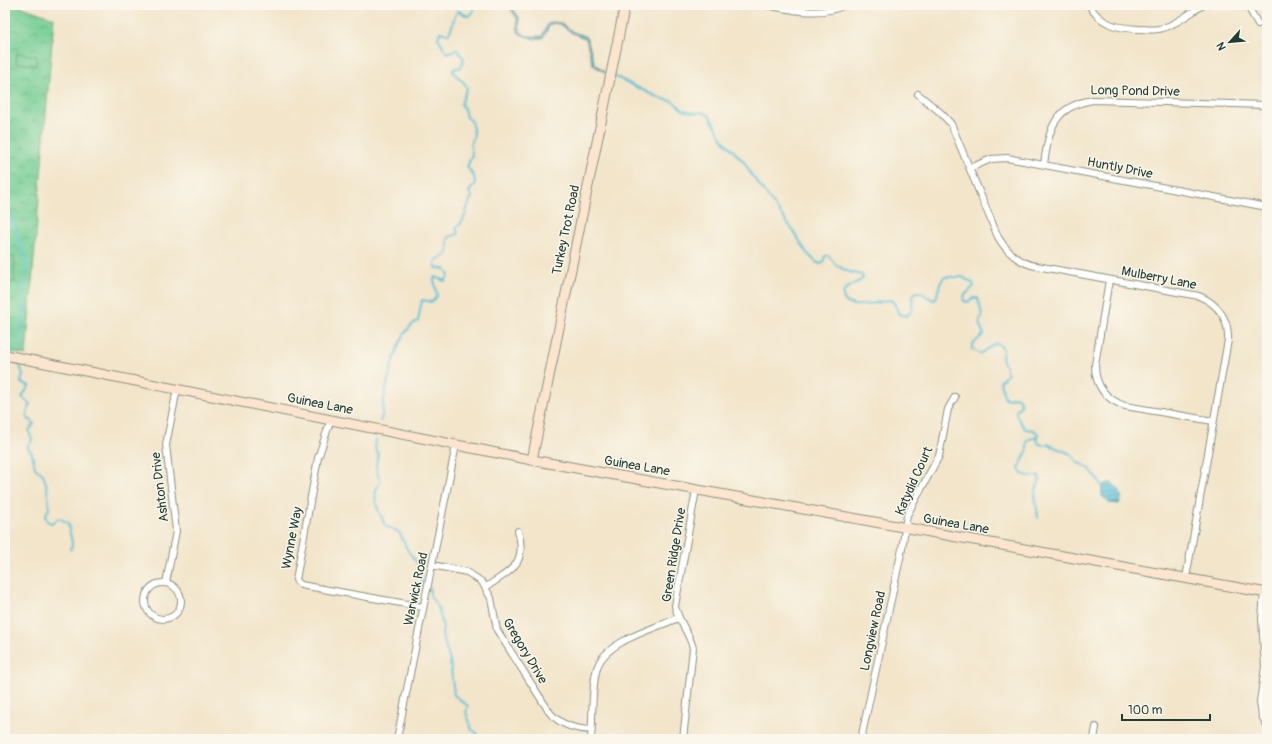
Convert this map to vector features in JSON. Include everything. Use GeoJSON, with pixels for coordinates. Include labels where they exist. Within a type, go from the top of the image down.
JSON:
{"type":"FeatureCollection","features":[{"type":"Feature","properties":{"kind":"street","name":"Turkey Trot Road"},"geometry":{"type":"LineString","coordinates":[[532,460],[625,5]]}},
{"type":"Feature","properties":{"kind":"street"},"geometry":{"type":"LineString","coordinates":[[766,5],[812,12],[826,11],[845,5]]}},
{"type":"Feature","properties":{"kind":"street"},"geometry":{"type":"LineString","coordinates":[[1089,5],[1098,18],[1110,26],[1154,30],[1170,26],[1203,5]]}},
{"type":"Feature","properties":{"kind":"street"},"geometry":{"type":"LineString","coordinates":[[1247,5],[1258,24]]}},
{"type":"Feature","properties":{"kind":"street","name":"Mulberry Lane"},"geometry":{"type":"LineString","coordinates":[[918,94],[941,113],[951,124],[998,237],[1015,258],[1031,265],[1199,296],[1213,304],[1222,314],[1227,327],[1228,340],[1186,578]]}},
{"type":"Feature","properties":{"kind":"street","name":"Long Pond Drive"},"geometry":{"type":"LineString","coordinates":[[1044,164],[1048,138],[1054,123],[1068,108],[1083,102],[1093,100],[1267,105]]}},
{"type":"Feature","properties":{"kind":"street","name":"Huntly Drive"},"geometry":{"type":"LineString","coordinates":[[970,168],[984,161],[1000,158],[1044,164],[1267,207]]}},
{"type":"Feature","properties":{"kind":"street"},"geometry":{"type":"LineString","coordinates":[[1109,280],[1095,365],[1096,378],[1103,392],[1113,401],[1125,406],[1213,421]]}},
{"type":"Feature","properties":{"kind":"street","name":"Guinea Lane"},"geometry":{"type":"LineString","coordinates":[[5,355],[532,460],[1265,592]]}},
{"type":"Feature","properties":{"kind":"street","name":"Ashton Drive"},"geometry":{"type":"LineString","coordinates":[[166,583],[176,531],[166,445],[177,389]]}},
{"type":"Feature","properties":{"kind":"street","name":"Katydid Court"},"geometry":{"type":"LineString","coordinates":[[906,528],[910,509],[939,456],[948,409],[955,397]]}},
{"type":"Feature","properties":{"kind":"street","name":"Wynne Way"},"geometry":{"type":"LineString","coordinates":[[331,419],[318,458],[296,580],[301,585],[423,607]]}},
{"type":"Feature","properties":{"kind":"street","name":"Warwick Road"},"geometry":{"type":"LineString","coordinates":[[397,739],[456,444]]}},
{"type":"Feature","properties":{"kind":"street","name":"Green Ridge Drive"},"geometry":{"type":"LineString","coordinates":[[683,739],[694,656],[691,640],[678,618],[675,606],[676,592],[696,490]]}},
{"type":"Feature","properties":{"kind":"street","name":"Longview Road"},"geometry":{"type":"LineString","coordinates":[[861,739],[906,528]]}},
{"type":"Feature","properties":{"kind":"street"},"geometry":{"type":"LineString","coordinates":[[432,565],[467,572],[486,587],[508,572],[519,561],[522,544],[518,531]]}},
{"type":"Feature","properties":{"kind":"street"},"geometry":{"type":"LineString","coordinates":[[166,583],[175,588],[179,593],[180,606],[169,618],[158,618],[148,612],[145,597],[153,586],[166,583]]}},
{"type":"Feature","properties":{"kind":"street","name":"Gregory Drive"},"geometry":{"type":"LineString","coordinates":[[486,587],[491,598],[497,630],[550,713],[561,723],[567,726],[592,730]]}},
{"type":"Feature","properties":{"kind":"street"},"geometry":{"type":"LineString","coordinates":[[1265,592],[1262,619],[1265,667],[1260,702],[1262,716],[1267,725]]}},
{"type":"Feature","properties":{"kind":"street"},"geometry":{"type":"LineString","coordinates":[[591,739],[595,675],[603,656],[617,645],[678,618]]}},
{"type":"Feature","properties":{"kind":"street"},"geometry":{"type":"LineString","coordinates":[[5,637],[5,652]]}},
{"type":"Feature","properties":{"kind":"street"},"geometry":{"type":"LineString","coordinates":[[1094,739],[1096,727]]}},
{"type":"Feature","properties":{"kind":"green space"},"geometry":{"type":"Polygon","coordinates":[[[5,5],[16,5],[54,18],[26,355],[5,351],[5,5]]]}},
{"type":"Feature","properties":{"kind":"green space"},"geometry":{"type":"Polygon","coordinates":[[[17,53],[37,56],[36,65],[16,63],[17,53]]]}},
{"type":"Feature","properties":{"kind":"green space"},"geometry":{"type":"Polygon","coordinates":[[[5,257],[14,257],[14,281],[5,285],[5,257]]]}},
{"type":"Feature","properties":{"kind":"water"},"geometry":{"type":"Polygon","coordinates":[[[508,5],[510,5],[519,17],[520,31],[526,36],[542,36],[548,24],[552,22],[561,23],[573,32],[583,35],[587,38],[595,64],[606,73],[593,65],[586,39],[572,33],[560,24],[553,23],[550,25],[543,38],[534,39],[522,35],[518,32],[517,18],[508,5]]]}},
{"type":"Feature","properties":{"kind":"water"},"geometry":{"type":"Polygon","coordinates":[[[1111,483],[1119,489],[1121,498],[1119,504],[1109,503],[1102,496],[1102,486],[1111,483]]]}},
{"type":"Feature","properties":{"kind":"waterway"},"geometry":{"type":"LineString","coordinates":[[380,421],[390,370],[394,358],[404,335],[410,326],[418,321],[422,300],[432,302],[437,296],[434,279],[435,277],[445,281],[449,275],[445,269],[436,268],[435,263],[437,259],[448,253],[449,237],[458,234],[456,228],[464,218],[472,197],[469,191],[475,185],[474,177],[467,167],[472,155],[471,144],[474,135],[471,120],[466,117],[464,108],[461,104],[467,88],[464,82],[453,72],[453,69],[461,67],[464,59],[457,49],[447,53],[438,38],[440,32],[448,34],[458,11],[468,16],[471,15],[474,10],[473,5]]}},
{"type":"Feature","properties":{"kind":"waterway"},"geometry":{"type":"LineString","coordinates":[[614,76],[657,97],[674,102],[683,110],[696,113],[702,112],[709,115],[724,141],[744,162],[751,174],[792,229],[807,253],[820,264],[823,263],[825,256],[829,256],[836,265],[847,271],[862,275],[863,278],[861,280],[848,287],[843,293],[844,300],[848,304],[862,305],[891,300],[899,314],[907,316],[912,310],[912,298],[914,293],[920,292],[933,300],[936,299],[940,284],[944,277],[962,277],[973,283],[974,286],[963,297],[964,301],[968,302],[974,298],[978,298],[982,315],[979,324],[984,334],[972,345],[972,349],[980,354],[996,343],[1001,346],[1003,350],[1002,358],[1008,374],[1000,381],[1005,399],[1013,397],[1018,398],[1022,404],[1016,411],[1016,415],[1025,429],[1034,430],[1038,434],[1037,437],[1027,440],[1027,451],[1019,468],[1021,473],[1027,476],[1039,476],[1040,478],[1035,494],[1038,518]]}},
{"type":"Feature","properties":{"kind":"waterway"},"geometry":{"type":"LineString","coordinates":[[12,213],[16,233],[25,255],[27,269],[22,286],[22,297],[25,311],[20,335],[22,352]]}},
{"type":"Feature","properties":{"kind":"waterway"},"geometry":{"type":"LineString","coordinates":[[20,365],[23,375],[21,383],[29,386],[22,397],[30,404],[27,415],[28,419],[34,424],[29,431],[32,440],[27,447],[32,453],[35,468],[43,474],[47,487],[49,509],[45,515],[47,521],[52,523],[59,518],[68,523],[72,543],[71,550]]}},
{"type":"Feature","properties":{"kind":"waterway"},"geometry":{"type":"LineString","coordinates":[[1037,438],[1038,443],[1042,445],[1047,444],[1071,454],[1077,462],[1089,468],[1103,487]]}},
{"type":"Feature","properties":{"kind":"waterway"},"geometry":{"type":"LineString","coordinates":[[376,440],[375,448],[378,454],[376,466],[380,482],[376,490],[376,505],[385,526],[399,532],[408,551],[420,567],[423,584]]}},
{"type":"Feature","properties":{"kind":"waterway"},"geometry":{"type":"LineString","coordinates":[[430,588],[430,596],[438,607],[441,618],[443,628],[442,635],[450,661],[454,695],[468,706],[466,712],[471,729],[477,733],[479,739]]}}]}
